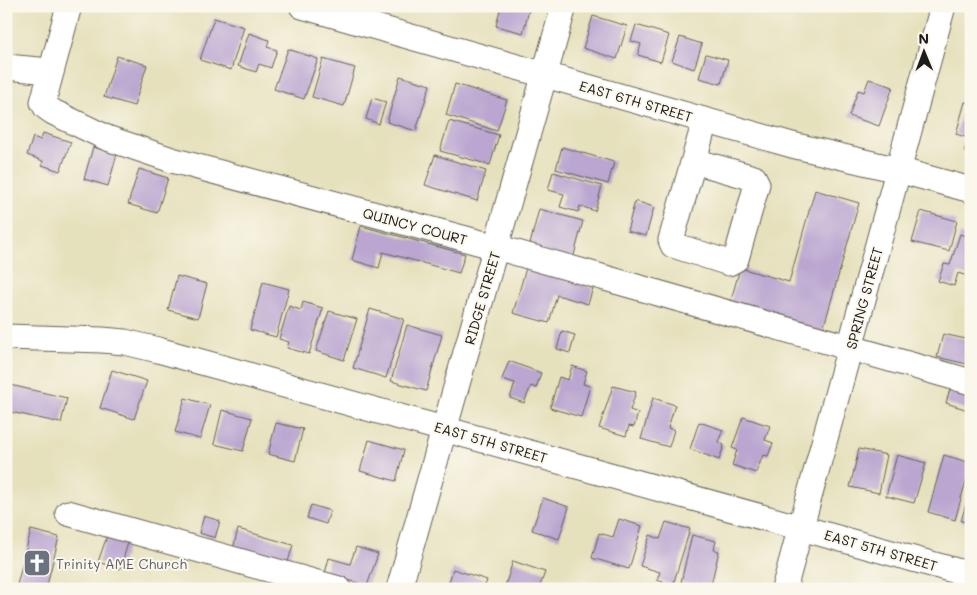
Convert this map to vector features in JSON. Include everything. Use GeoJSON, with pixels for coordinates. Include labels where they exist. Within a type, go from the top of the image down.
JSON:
{"type":"FeatureCollection","features":[{"type":"Feature","properties":{"kind":"street"},"geometry":{"type":"LineString","coordinates":[[6,67],[50,71],[69,6]]}},
{"type":"Feature","properties":{"kind":"street","name":"EAST 6TH STREET"},"geometry":{"type":"LineString","coordinates":[[302,6],[792,145],[898,170],[971,190]]}},
{"type":"Feature","properties":{"kind":"street","name":"RIDGE STREET"},"geometry":{"type":"LineString","coordinates":[[399,589],[564,6]]}},
{"type":"Feature","properties":{"kind":"street","name":"SPRING STREET"},"geometry":{"type":"LineString","coordinates":[[784,589],[943,6]]}},
{"type":"Feature","properties":{"kind":"street","name":"QUINCY COURT"},"geometry":{"type":"LineString","coordinates":[[50,71],[43,102],[46,107],[106,138],[172,160],[496,247],[971,382]]}},
{"type":"Feature","properties":{"kind":"street"},"geometry":{"type":"LineString","coordinates":[[694,161],[705,121]]}},
{"type":"Feature","properties":{"kind":"street","name":"EAST 5TH STREET"},"geometry":{"type":"LineString","coordinates":[[6,337],[102,340],[133,344],[158,350],[971,575]]}},
{"type":"Feature","properties":{"kind":"street"},"geometry":{"type":"LineString","coordinates":[[68,513],[339,589]]}},
{"type":"Feature","properties":{"kind":"building"},"geometry":{"type":"Polygon","coordinates":[[[501,6],[530,6],[523,33],[496,26],[501,6]]]}},
{"type":"Feature","properties":{"kind":"building"},"geometry":{"type":"Polygon","coordinates":[[[593,16],[627,26],[617,59],[583,48],[593,16]]]}},
{"type":"Feature","properties":{"kind":"building"},"geometry":{"type":"Polygon","coordinates":[[[214,18],[244,27],[231,70],[200,60],[214,18]]]}},
{"type":"Feature","properties":{"kind":"building"},"geometry":{"type":"Polygon","coordinates":[[[636,25],[669,35],[661,62],[638,55],[641,44],[631,41],[636,25]]]}},
{"type":"Feature","properties":{"kind":"building"},"geometry":{"type":"Polygon","coordinates":[[[249,33],[269,40],[267,47],[277,50],[271,68],[259,64],[256,72],[238,66],[249,33]]]}},
{"type":"Feature","properties":{"kind":"building"},"geometry":{"type":"Polygon","coordinates":[[[680,37],[702,44],[694,69],[672,61],[680,37]]]}},
{"type":"Feature","properties":{"kind":"building"},"geometry":{"type":"Polygon","coordinates":[[[288,49],[318,59],[304,99],[274,89],[288,49]]]}},
{"type":"Feature","properties":{"kind":"building"},"geometry":{"type":"Polygon","coordinates":[[[706,54],[728,60],[721,84],[699,78],[706,54]]]}},
{"type":"Feature","properties":{"kind":"building"},"geometry":{"type":"Polygon","coordinates":[[[117,56],[147,65],[134,106],[104,97],[117,56]]]}},
{"type":"Feature","properties":{"kind":"building"},"geometry":{"type":"Polygon","coordinates":[[[323,59],[355,68],[344,106],[312,97],[323,59]]]}},
{"type":"Feature","properties":{"kind":"building"},"geometry":{"type":"Polygon","coordinates":[[[400,76],[430,85],[416,131],[387,122],[400,76]]]}},
{"type":"Feature","properties":{"kind":"building"},"geometry":{"type":"Polygon","coordinates":[[[869,79],[893,87],[879,126],[849,116],[858,90],[864,92],[869,79]]]}},
{"type":"Feature","properties":{"kind":"building"},"geometry":{"type":"Polygon","coordinates":[[[455,84],[507,100],[497,131],[446,115],[455,84]]]}},
{"type":"Feature","properties":{"kind":"building"},"geometry":{"type":"Polygon","coordinates":[[[372,98],[386,102],[379,124],[366,119],[372,98]]]}},
{"type":"Feature","properties":{"kind":"building"},"geometry":{"type":"Polygon","coordinates":[[[965,102],[971,103],[971,154],[964,152],[968,138],[956,134],[965,102]]]}},
{"type":"Feature","properties":{"kind":"building"},"geometry":{"type":"Polygon","coordinates":[[[449,121],[499,135],[490,165],[440,151],[449,121]]]}},
{"type":"Feature","properties":{"kind":"building"},"geometry":{"type":"Polygon","coordinates":[[[43,133],[71,142],[60,171],[42,165],[43,161],[27,155],[33,137],[41,140],[43,133]]]}},
{"type":"Feature","properties":{"kind":"building"},"geometry":{"type":"Polygon","coordinates":[[[93,147],[117,154],[108,186],[84,179],[93,147]]]}},
{"type":"Feature","properties":{"kind":"building"},"geometry":{"type":"Polygon","coordinates":[[[562,147],[614,162],[608,184],[556,169],[562,147]]]}},
{"type":"Feature","properties":{"kind":"building"},"geometry":{"type":"Polygon","coordinates":[[[435,155],[486,171],[477,201],[425,185],[435,155]]]}},
{"type":"Feature","properties":{"kind":"building"},"geometry":{"type":"Polygon","coordinates":[[[139,169],[168,178],[157,213],[128,204],[139,169]]]}},
{"type":"Feature","properties":{"kind":"building"},"geometry":{"type":"Polygon","coordinates":[[[553,172],[602,186],[595,211],[580,206],[578,212],[560,207],[564,194],[548,190],[553,172]]]}},
{"type":"Feature","properties":{"kind":"building"},"geometry":{"type":"Polygon","coordinates":[[[815,190],[859,203],[822,333],[729,307],[740,268],[789,282],[815,190]]]}},
{"type":"Feature","properties":{"kind":"building"},"geometry":{"type":"Polygon","coordinates":[[[635,201],[654,207],[646,236],[627,231],[635,201]]]}},
{"type":"Feature","properties":{"kind":"building"},"geometry":{"type":"Polygon","coordinates":[[[539,209],[583,221],[573,259],[529,248],[539,209]]]}},
{"type":"Feature","properties":{"kind":"building"},"geometry":{"type":"Polygon","coordinates":[[[921,211],[957,221],[949,251],[912,242],[921,211]]]}},
{"type":"Feature","properties":{"kind":"building"},"geometry":{"type":"Polygon","coordinates":[[[361,226],[465,254],[459,273],[383,252],[379,268],[352,260],[361,226]]]}},
{"type":"Feature","properties":{"kind":"building"},"geometry":{"type":"Polygon","coordinates":[[[960,234],[971,238],[971,277],[958,273],[954,286],[938,281],[944,264],[950,265],[960,234]]]}},
{"type":"Feature","properties":{"kind":"building"},"geometry":{"type":"Polygon","coordinates":[[[526,268],[593,288],[588,304],[557,295],[549,323],[513,313],[526,268]]]}},
{"type":"Feature","properties":{"kind":"building"},"geometry":{"type":"Polygon","coordinates":[[[177,276],[207,284],[198,318],[168,310],[177,276]]]}},
{"type":"Feature","properties":{"kind":"building"},"geometry":{"type":"Polygon","coordinates":[[[263,282],[289,289],[276,337],[250,330],[263,282]]]}},
{"type":"Feature","properties":{"kind":"building"},"geometry":{"type":"Polygon","coordinates":[[[303,302],[323,308],[309,354],[287,348],[289,342],[279,339],[289,306],[301,310],[303,302]]]}},
{"type":"Feature","properties":{"kind":"building"},"geometry":{"type":"Polygon","coordinates":[[[370,309],[404,319],[386,378],[353,368],[370,309]]]}},
{"type":"Feature","properties":{"kind":"building"},"geometry":{"type":"Polygon","coordinates":[[[329,311],[357,319],[344,360],[316,351],[329,311]]]}},
{"type":"Feature","properties":{"kind":"building"},"geometry":{"type":"Polygon","coordinates":[[[970,321],[971,365],[937,357],[943,334],[966,339],[970,321]]]}},
{"type":"Feature","properties":{"kind":"building"},"geometry":{"type":"Polygon","coordinates":[[[407,325],[442,335],[426,391],[391,381],[407,325]]]}},
{"type":"Feature","properties":{"kind":"building"},"geometry":{"type":"Polygon","coordinates":[[[562,331],[575,335],[570,353],[557,349],[562,331]]]}},
{"type":"Feature","properties":{"kind":"building"},"geometry":{"type":"Polygon","coordinates":[[[509,361],[541,373],[536,388],[531,386],[524,403],[510,398],[515,383],[502,379],[509,361]]]}},
{"type":"Feature","properties":{"kind":"building"},"geometry":{"type":"Polygon","coordinates":[[[572,366],[587,371],[583,384],[590,386],[581,417],[550,408],[559,377],[568,380],[572,366]]]}},
{"type":"Feature","properties":{"kind":"building"},"geometry":{"type":"Polygon","coordinates":[[[112,370],[147,381],[134,419],[100,408],[112,370]]]}},
{"type":"Feature","properties":{"kind":"building"},"geometry":{"type":"Polygon","coordinates":[[[10,385],[67,398],[61,423],[6,411],[6,400],[10,385]]]}},
{"type":"Feature","properties":{"kind":"building"},"geometry":{"type":"Polygon","coordinates":[[[613,386],[636,392],[630,410],[638,413],[634,427],[629,426],[626,436],[599,428],[613,386]]]}},
{"type":"Feature","properties":{"kind":"building"},"geometry":{"type":"Polygon","coordinates":[[[951,386],[971,392],[968,410],[946,403],[951,386]]]}},
{"type":"Feature","properties":{"kind":"building"},"geometry":{"type":"Polygon","coordinates":[[[185,398],[210,405],[200,439],[175,432],[185,398]]]}},
{"type":"Feature","properties":{"kind":"building"},"geometry":{"type":"Polygon","coordinates":[[[653,398],[675,405],[668,428],[674,430],[669,447],[641,439],[653,398]]]}},
{"type":"Feature","properties":{"kind":"building"},"geometry":{"type":"Polygon","coordinates":[[[222,410],[252,418],[243,451],[214,444],[222,410]]]}},
{"type":"Feature","properties":{"kind":"building"},"geometry":{"type":"Polygon","coordinates":[[[743,417],[770,426],[765,440],[773,443],[768,456],[763,455],[756,473],[732,465],[737,450],[732,448],[743,417]]]}},
{"type":"Feature","properties":{"kind":"building"},"geometry":{"type":"Polygon","coordinates":[[[699,422],[723,430],[718,442],[724,445],[719,460],[690,449],[699,422]]]}},
{"type":"Feature","properties":{"kind":"building"},"geometry":{"type":"Polygon","coordinates":[[[276,423],[303,429],[295,461],[268,454],[276,423]]]}},
{"type":"Feature","properties":{"kind":"building"},"geometry":{"type":"Polygon","coordinates":[[[369,440],[404,450],[396,481],[360,471],[369,440]]]}},
{"type":"Feature","properties":{"kind":"building"},"geometry":{"type":"Polygon","coordinates":[[[859,449],[887,455],[879,493],[850,487],[859,449]]]}},
{"type":"Feature","properties":{"kind":"building"},"geometry":{"type":"Polygon","coordinates":[[[897,455],[926,463],[914,503],[886,496],[897,455]]]}},
{"type":"Feature","properties":{"kind":"building"},"geometry":{"type":"Polygon","coordinates":[[[944,455],[971,463],[955,520],[928,512],[944,455]]]}},
{"type":"Feature","properties":{"kind":"building"},"geometry":{"type":"Polygon","coordinates":[[[971,490],[971,523],[961,521],[971,490]]]}},
{"type":"Feature","properties":{"kind":"building"},"geometry":{"type":"Polygon","coordinates":[[[543,498],[569,507],[559,539],[532,530],[543,498]]]}},
{"type":"Feature","properties":{"kind":"building"},"geometry":{"type":"Polygon","coordinates":[[[311,505],[330,511],[326,524],[307,518],[311,505]]]}},
{"type":"Feature","properties":{"kind":"building"},"geometry":{"type":"Polygon","coordinates":[[[204,516],[220,521],[215,538],[199,533],[204,516]]]}},
{"type":"Feature","properties":{"kind":"building"},"geometry":{"type":"Polygon","coordinates":[[[619,519],[642,526],[629,569],[592,558],[599,533],[613,537],[619,519]]]}},
{"type":"Feature","properties":{"kind":"building"},"geometry":{"type":"Polygon","coordinates":[[[666,522],[690,529],[673,585],[657,580],[660,572],[640,566],[650,535],[660,539],[666,522]]]}},
{"type":"Feature","properties":{"kind":"building"},"geometry":{"type":"Polygon","coordinates":[[[238,529],[293,545],[287,565],[233,549],[238,529]]]}},
{"type":"Feature","properties":{"kind":"building","name":"Trinity AME Church"},"geometry":{"type":"Polygon","coordinates":[[[31,530],[59,537],[46,589],[16,589],[31,530]]]}},
{"type":"Feature","properties":{"kind":"building"},"geometry":{"type":"Polygon","coordinates":[[[692,535],[716,541],[714,550],[719,551],[710,589],[681,582],[692,535]]]}},
{"type":"Feature","properties":{"kind":"building"},"geometry":{"type":"Polygon","coordinates":[[[107,536],[128,543],[120,569],[98,562],[107,536]]]}},
{"type":"Feature","properties":{"kind":"building"},"geometry":{"type":"Polygon","coordinates":[[[356,547],[378,554],[367,586],[325,573],[329,558],[350,564],[356,547]]]}},
{"type":"Feature","properties":{"kind":"building"},"geometry":{"type":"Polygon","coordinates":[[[513,561],[545,572],[539,589],[504,589],[513,561]]]}},
{"type":"Feature","properties":{"kind":"building"},"geometry":{"type":"Polygon","coordinates":[[[453,569],[487,580],[484,589],[447,589],[453,569]]]}},
{"type":"Feature","properties":{"kind":"place","name":"Trinity AME Church"},"geometry":{"type":"Point","coordinates":[37,563]}}]}
